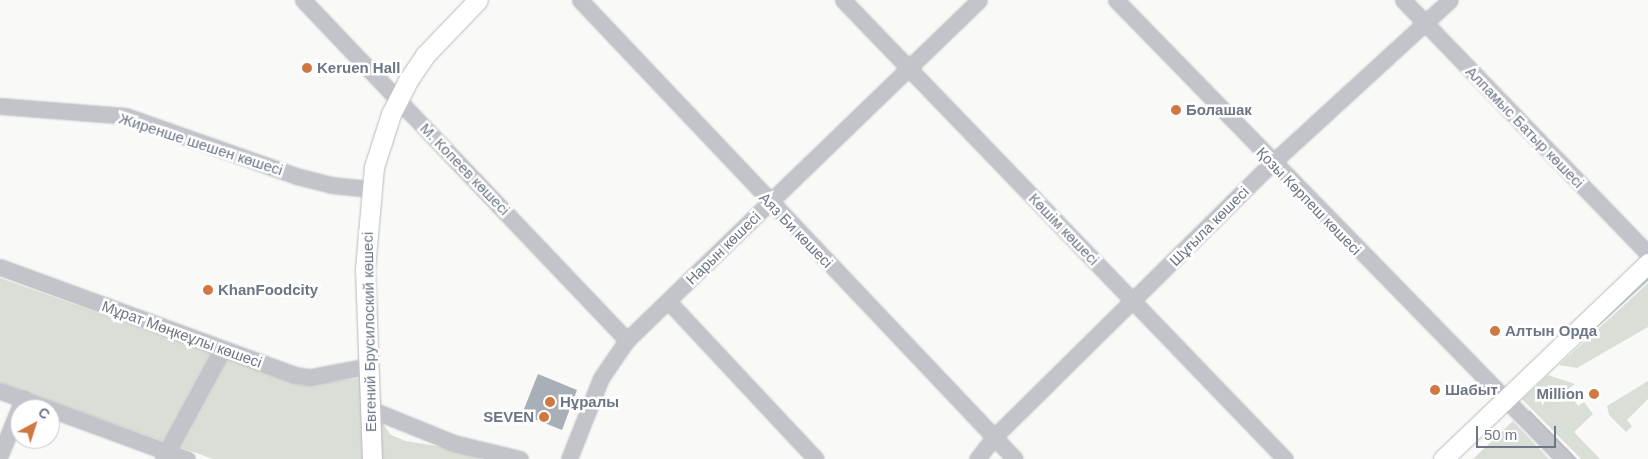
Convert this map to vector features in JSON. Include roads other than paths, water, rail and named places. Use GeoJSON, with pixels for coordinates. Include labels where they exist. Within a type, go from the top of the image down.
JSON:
{"type":"FeatureCollection","features":[{"type":"Feature","properties":{"kind":"main road","name":"Евгений Брусилоский көшесі"},"geometry":{"type":"LineString","coordinates":[[372,459],[365,269],[370,189],[381,140],[397,100],[425,55],[478,0]]}},
{"type":"Feature","properties":{"kind":"main road"},"geometry":{"type":"LineString","coordinates":[[1443,459],[1505,397],[1648,263]]}},
{"type":"Feature","properties":{"kind":"street","name":"М. Копеев көшесі"},"geometry":{"type":"LineString","coordinates":[[303,0],[627,340]]}},
{"type":"Feature","properties":{"kind":"street","name":"Аяз Би көшесі"},"geometry":{"type":"LineString","coordinates":[[580,0],[1015,459]]}},
{"type":"Feature","properties":{"kind":"street","name":"Көшім көшесі"},"geometry":{"type":"LineString","coordinates":[[843,0],[1285,459]]}},
{"type":"Feature","properties":{"kind":"street","name":"Нарын көшесі"},"geometry":{"type":"LineString","coordinates":[[569,459],[602,378],[627,340],[979,0]]}},
{"type":"Feature","properties":{"kind":"street","name":"Қозы Көрпеш көшесі"},"geometry":{"type":"LineString","coordinates":[[1116,0],[1272,163],[1505,397],[1564,459]]}},
{"type":"Feature","properties":{"kind":"street","name":"Алпамыс Батыр көшесі"},"geometry":{"type":"LineString","coordinates":[[1402,0],[1648,254]]}},
{"type":"Feature","properties":{"kind":"street","name":"Шұғыла көшесі"},"geometry":{"type":"LineString","coordinates":[[977,459],[994,437],[1134,302],[1272,163],[1450,0]]}},
{"type":"Feature","properties":{"kind":"street","name":"Жиренше шешен көшесі"},"geometry":{"type":"LineString","coordinates":[[0,106],[126,116],[296,176],[347,188],[370,189]]}},
{"type":"Feature","properties":{"kind":"street","name":"Мұрат Мөңкеұлы көшесі"},"geometry":{"type":"LineString","coordinates":[[0,267],[222,350],[302,377],[368,366]]}},
{"type":"Feature","properties":{"kind":"street"},"geometry":{"type":"LineString","coordinates":[[668,301],[816,459]]}},
{"type":"Feature","properties":{"kind":"street"},"geometry":{"type":"LineString","coordinates":[[165,455],[222,350]]}},
{"type":"Feature","properties":{"kind":"street"},"geometry":{"type":"LineString","coordinates":[[0,391],[23,399]]}},
{"type":"Feature","properties":{"kind":"street"},"geometry":{"type":"LineString","coordinates":[[370,409],[454,443],[520,459]]}},
{"type":"Feature","properties":{"kind":"street"},"geometry":{"type":"LineString","coordinates":[[60,413],[165,455],[187,459]]}},
{"type":"Feature","properties":{"kind":"street"},"geometry":{"type":"LineString","coordinates":[[0,455],[10,431]]}},
{"type":"Feature","properties":{"kind":"waterway"},"geometry":{"type":"LineString","coordinates":[[1591,330],[1648,278]]}},
{"type":"Feature","properties":{"kind":"waterway"},"geometry":{"type":"LineString","coordinates":[[1529,412],[1575,459]]}},
{"type":"Feature","properties":{"kind":"place","name":"Keruen Hall"},"geometry":{"type":"Point","coordinates":[307,68]}},
{"type":"Feature","properties":{"kind":"place","name":"Болашак"},"geometry":{"type":"Point","coordinates":[1176,110]}},
{"type":"Feature","properties":{"kind":"place","name":"KhanFoodcity"},"geometry":{"type":"Point","coordinates":[208,290]}},
{"type":"Feature","properties":{"kind":"place","name":"Алтын Орда"},"geometry":{"type":"Point","coordinates":[1495,331]}},
{"type":"Feature","properties":{"kind":"place","name":"Шабыт"},"geometry":{"type":"Point","coordinates":[1435,390]}},
{"type":"Feature","properties":{"kind":"place","name":"Million"},"geometry":{"type":"Point","coordinates":[1594,394]}},
{"type":"Feature","properties":{"kind":"place","name":"Нұралы"},"geometry":{"type":"Point","coordinates":[550,402]}},
{"type":"Feature","properties":{"kind":"place","name":"SEVEN"},"geometry":{"type":"Point","coordinates":[544,417]}}]}
